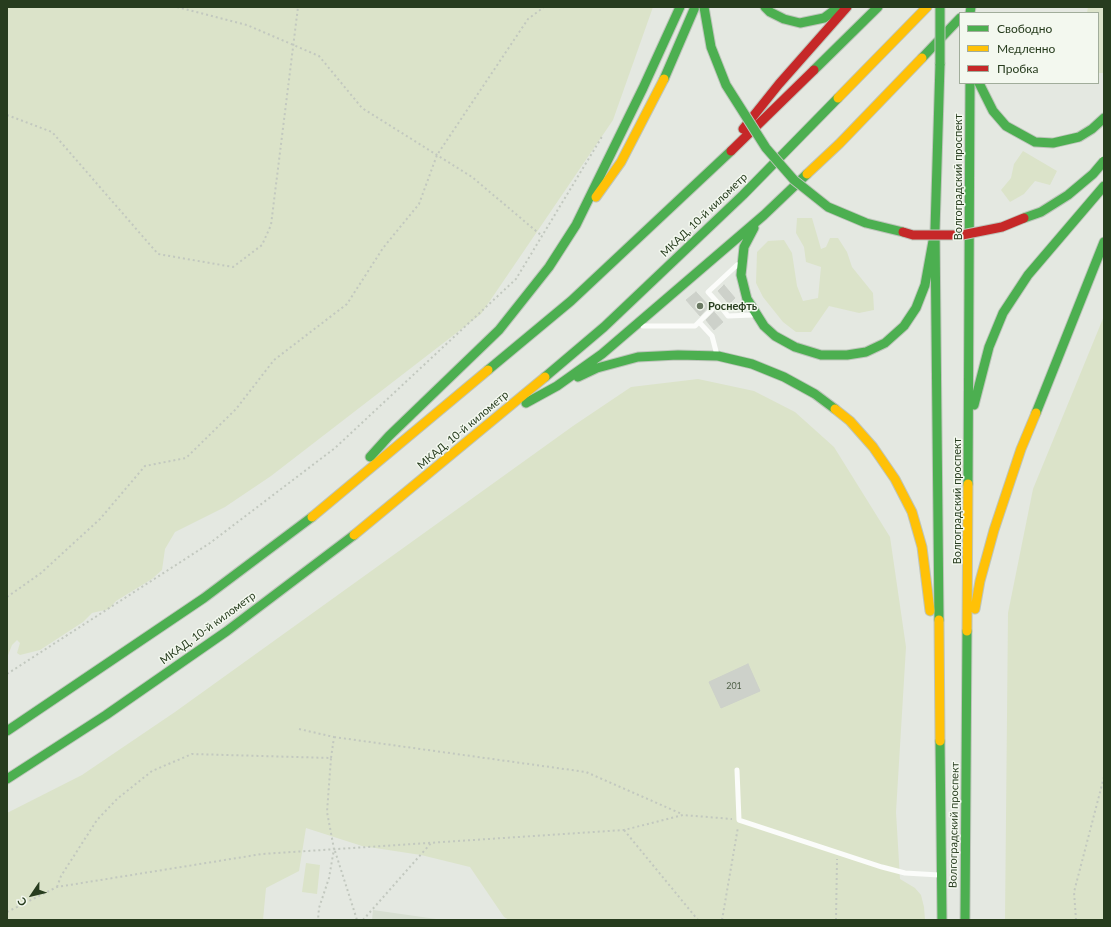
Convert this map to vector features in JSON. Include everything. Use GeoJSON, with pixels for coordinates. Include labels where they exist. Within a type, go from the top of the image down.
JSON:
{"type":"FeatureCollection","features":[{"type":"Feature","properties":{"kind":"main road"},"geometry":{"type":"LineString","coordinates":[[576,224],[643,88],[680,7]]}},
{"type":"Feature","properties":{"kind":"main road"},"geometry":{"type":"LineString","coordinates":[[325,507],[390,436],[499,330],[549,267],[576,224],[621,162],[658,94],[695,7]]}},
{"type":"Feature","properties":{"kind":"main road"},"geometry":{"type":"LineString","coordinates":[[704,7],[711,47],[726,85],[766,148],[794,180],[828,207],[866,222],[912,235],[962,235],[1002,227],[1041,212],[1068,194],[1093,174],[1104,161]]}},
{"type":"Feature","properties":{"kind":"main road"},"geometry":{"type":"LineString","coordinates":[[765,7],[770,12],[784,19],[800,23],[824,18],[839,7]]}},
{"type":"Feature","properties":{"kind":"main road"},"geometry":{"type":"LineString","coordinates":[[704,178],[779,84],[848,7]]}},
{"type":"Feature","properties":{"kind":"main road"},"geometry":{"type":"LineString","coordinates":[[7,731],[204,598],[325,507],[571,301],[704,178],[878,7]]}},
{"type":"Feature","properties":{"kind":"main road","name":"МКАД, 10-й километр"},"geometry":{"type":"LineString","coordinates":[[7,779],[106,714],[227,631],[350,539],[476,435],[604,326],[743,196],[927,7]]}},
{"type":"Feature","properties":{"kind":"main road"},"geometry":{"type":"LineString","coordinates":[[764,215],[744,247],[741,275],[747,298],[757,315],[775,336],[794,347],[821,355],[847,355],[866,352],[885,343],[904,326],[916,308],[925,285],[935,230],[940,64],[940,7]]}},
{"type":"Feature","properties":{"kind":"main road"},"geometry":{"type":"LineString","coordinates":[[557,386],[636,326],[764,215],[840,144],[959,19]]}},
{"type":"Feature","properties":{"kind":"main road","name":"Волгоградский проспект"},"geometry":{"type":"LineString","coordinates":[[965,920],[968,654],[970,84]]}},
{"type":"Feature","properties":{"kind":"main road"},"geometry":{"type":"LineString","coordinates":[[980,84],[993,111],[1006,126],[1035,142],[1052,143],[1079,138],[1104,118]]}},
{"type":"Feature","properties":{"kind":"main road"},"geometry":{"type":"LineString","coordinates":[[969,421],[982,381],[989,346],[1002,313],[1028,275],[1104,186]]}},
{"type":"Feature","properties":{"kind":"main road","name":"Волгоградский проспект"},"geometry":{"type":"LineString","coordinates":[[935,230],[942,920]]}},
{"type":"Feature","properties":{"kind":"main road"},"geometry":{"type":"LineString","coordinates":[[968,654],[980,581],[994,530],[1021,449],[1104,242]]}},
{"type":"Feature","properties":{"kind":"main road"},"geometry":{"type":"LineString","coordinates":[[476,435],[517,408],[557,386],[598,368],[638,357],[678,355],[718,356],[752,364],[784,377],[815,394],[850,421],[873,447],[891,473],[912,512],[922,547],[939,678]]}},
{"type":"Feature","properties":{"kind":"lane"},"geometry":{"type":"LineString","coordinates":[[742,260],[708,292],[728,316],[757,315]]}},
{"type":"Feature","properties":{"kind":"lane"},"geometry":{"type":"LineString","coordinates":[[636,326],[696,326],[718,303]]}},
{"type":"Feature","properties":{"kind":"lane"},"geometry":{"type":"LineString","coordinates":[[699,322],[712,336],[718,356]]}},
{"type":"Feature","properties":{"kind":"lane"},"geometry":{"type":"LineString","coordinates":[[737,770],[739,820],[837,852],[905,872],[942,875]]}},
{"type":"Feature","properties":{"kind":"path"},"geometry":{"type":"LineString","coordinates":[[177,7],[247,25],[319,56],[362,108],[472,177],[542,236]]}},
{"type":"Feature","properties":{"kind":"path"},"geometry":{"type":"LineString","coordinates":[[7,115],[52,132],[158,254],[233,267],[262,245],[271,225],[298,7]]}},
{"type":"Feature","properties":{"kind":"path"},"geometry":{"type":"LineString","coordinates":[[7,597],[41,573],[100,519],[145,466],[186,458],[236,409],[274,360],[347,304],[383,248],[419,204],[437,155],[528,19],[544,7]]}},
{"type":"Feature","properties":{"kind":"path"},"geometry":{"type":"LineString","coordinates":[[7,674],[210,543],[335,448],[516,279],[607,130]]}},
{"type":"Feature","properties":{"kind":"path"},"geometry":{"type":"LineString","coordinates":[[299,729],[334,737],[586,772],[683,815],[739,820],[722,920]]}},
{"type":"Feature","properties":{"kind":"path"},"geometry":{"type":"LineString","coordinates":[[334,737],[327,812],[334,849],[357,920]]}},
{"type":"Feature","properties":{"kind":"path"},"geometry":{"type":"LineString","coordinates":[[57,887],[61,876],[97,820],[122,794],[152,771],[192,754],[331,758]]}},
{"type":"Feature","properties":{"kind":"path"},"geometry":{"type":"LineString","coordinates":[[1076,920],[1074,892],[1104,777]]}},
{"type":"Feature","properties":{"kind":"path"},"geometry":{"type":"LineString","coordinates":[[7,912],[57,887],[262,854],[624,830],[683,815]]}},
{"type":"Feature","properties":{"kind":"path"},"geometry":{"type":"LineString","coordinates":[[624,830],[698,920]]}},
{"type":"Feature","properties":{"kind":"path"},"geometry":{"type":"LineString","coordinates":[[363,920],[432,842]]}},
{"type":"Feature","properties":{"kind":"path"},"geometry":{"type":"LineString","coordinates":[[318,920],[319,908],[329,878],[334,849]]}},
{"type":"Feature","properties":{"kind":"path"},"geometry":{"type":"LineString","coordinates":[[836,920],[837,852]]}},
{"type":"Feature","properties":{"kind":"shaded area"},"geometry":{"type":"Polygon","coordinates":[[[373,910],[443,920],[372,920],[373,910]]]}},
{"type":"Feature","properties":{"kind":"green space"},"geometry":{"type":"Polygon","coordinates":[[[7,7],[653,7],[613,120],[481,314],[271,476],[225,507],[175,532],[165,549],[162,570],[152,579],[116,601],[109,609],[92,613],[83,622],[40,650],[20,655],[17,653],[20,643],[17,640],[12,645],[7,658],[7,7]]]}},
{"type":"Feature","properties":{"kind":"green space"},"geometry":{"type":"Polygon","coordinates":[[[1088,7],[1104,7],[1104,73],[1099,73],[1099,12],[1087,12],[1088,7]]]}},
{"type":"Feature","properties":{"kind":"green space"},"geometry":{"type":"Polygon","coordinates":[[[1023,151],[1057,171],[1050,185],[1035,181],[1024,194],[1010,202],[1001,190],[1011,178],[1014,164],[1023,151]]]}},
{"type":"Feature","properties":{"kind":"green space"},"geometry":{"type":"Polygon","coordinates":[[[797,218],[812,218],[821,249],[826,247],[830,238],[838,238],[847,252],[852,267],[873,293],[874,310],[859,313],[829,306],[811,332],[796,332],[783,322],[763,297],[756,283],[757,252],[768,241],[784,240],[792,253],[797,286],[803,301],[818,298],[821,267],[806,262],[804,247],[796,233],[797,218]]]}},
{"type":"Feature","properties":{"kind":"green space"},"geometry":{"type":"Polygon","coordinates":[[[1104,316],[1104,920],[1005,920],[1008,613],[1033,489],[1104,316]]]}},
{"type":"Feature","properties":{"kind":"green space"},"geometry":{"type":"Polygon","coordinates":[[[698,379],[754,391],[795,412],[834,447],[890,537],[906,647],[896,812],[900,879],[915,888],[921,895],[925,920],[509,920],[504,917],[470,867],[421,855],[362,846],[306,828],[299,871],[266,888],[263,920],[7,920],[7,813],[82,775],[175,712],[573,426],[631,387],[698,379]]]}},
{"type":"Feature","properties":{"kind":"green space"},"geometry":{"type":"Polygon","coordinates":[[[306,863],[320,865],[317,894],[302,892],[306,863]]]}},
{"type":"Feature","properties":{"kind":"building"},"geometry":{"type":"Polygon","coordinates":[[[724,285],[735,298],[729,304],[718,291],[724,285]]]}},
{"type":"Feature","properties":{"kind":"building"},"geometry":{"type":"Polygon","coordinates":[[[696,292],[709,306],[700,316],[686,300],[696,292]]]}},
{"type":"Feature","properties":{"kind":"building"},"geometry":{"type":"Polygon","coordinates":[[[714,312],[723,322],[714,330],[706,320],[714,312]]]}},
{"type":"Feature","properties":{"kind":"building"},"geometry":{"type":"Polygon","coordinates":[[[748,664],[760,691],[721,708],[709,682],[748,664]]]}},
{"type":"Feature","properties":{"kind":"traffic: fast"},"geometry":{"type":"LineString","coordinates":[[370,457],[389,436],[499,330],[549,267],[576,225],[643,88],[680,7]]}},
{"type":"Feature","properties":{"kind":"traffic: fast"},"geometry":{"type":"LineString","coordinates":[[664,79],[695,7]]}},
{"type":"Feature","properties":{"kind":"traffic: fast"},"geometry":{"type":"LineString","coordinates":[[704,7],[711,47],[726,85],[766,148],[794,180],[828,207],[866,223],[903,232]]}},
{"type":"Feature","properties":{"kind":"traffic: fast"},"geometry":{"type":"LineString","coordinates":[[765,7],[770,12],[784,19],[800,23],[824,18],[839,7]]}},
{"type":"Feature","properties":{"kind":"traffic: fast"},"geometry":{"type":"LineString","coordinates":[[814,70],[878,7]]}},
{"type":"Feature","properties":{"kind":"traffic: fast"},"geometry":{"type":"LineString","coordinates":[[940,7],[940,64]]}},
{"type":"Feature","properties":{"kind":"traffic: fast"},"geometry":{"type":"LineString","coordinates":[[970,12],[971,7]]}},
{"type":"Feature","properties":{"kind":"traffic: fast"},"geometry":{"type":"LineString","coordinates":[[922,58],[959,19]]}},
{"type":"Feature","properties":{"kind":"traffic: fast"},"geometry":{"type":"LineString","coordinates":[[939,620],[935,230],[940,64]]}},
{"type":"Feature","properties":{"kind":"traffic: fast"},"geometry":{"type":"LineString","coordinates":[[968,484],[970,84]]}},
{"type":"Feature","properties":{"kind":"traffic: fast"},"geometry":{"type":"LineString","coordinates":[[980,84],[993,111],[1006,126],[1035,142],[1053,143],[1079,137],[1092,129],[1104,118]]}},
{"type":"Feature","properties":{"kind":"traffic: fast"},"geometry":{"type":"LineString","coordinates":[[545,377],[604,327],[743,195],[838,98]]}},
{"type":"Feature","properties":{"kind":"traffic: fast"},"geometry":{"type":"LineString","coordinates":[[488,370],[571,301],[731,151]]}},
{"type":"Feature","properties":{"kind":"traffic: fast"},"geometry":{"type":"LineString","coordinates":[[1024,218],[1041,212],[1068,195],[1093,174],[1104,161]]}},
{"type":"Feature","properties":{"kind":"traffic: fast"},"geometry":{"type":"LineString","coordinates":[[526,403],[557,386],[602,354],[764,215],[807,174]]}},
{"type":"Feature","properties":{"kind":"traffic: fast"},"geometry":{"type":"LineString","coordinates":[[974,405],[989,347],[1003,313],[1028,275],[1104,186]]}},
{"type":"Feature","properties":{"kind":"traffic: fast"},"geometry":{"type":"LineString","coordinates":[[754,228],[744,247],[741,275],[747,299],[764,326],[775,336],[795,347],[821,355],[847,355],[866,352],[885,343],[904,326],[916,308],[925,285],[935,230]]}},
{"type":"Feature","properties":{"kind":"traffic: fast"},"geometry":{"type":"LineString","coordinates":[[1036,413],[1104,242]]}},
{"type":"Feature","properties":{"kind":"traffic: fast"},"geometry":{"type":"LineString","coordinates":[[578,377],[597,368],[638,357],[678,355],[718,356],[752,364],[784,377],[815,394],[835,409]]}},
{"type":"Feature","properties":{"kind":"traffic: fast"},"geometry":{"type":"LineString","coordinates":[[7,731],[204,598],[312,517]]}},
{"type":"Feature","properties":{"kind":"traffic: fast"},"geometry":{"type":"LineString","coordinates":[[7,779],[106,715],[227,631],[354,535]]}},
{"type":"Feature","properties":{"kind":"traffic: fast"},"geometry":{"type":"LineString","coordinates":[[965,920],[967,631]]}},
{"type":"Feature","properties":{"kind":"traffic: fast"},"geometry":{"type":"LineString","coordinates":[[940,741],[942,920]]}},
{"type":"Feature","properties":{"kind":"traffic: slow"},"geometry":{"type":"LineString","coordinates":[[838,98],[927,7]]}},
{"type":"Feature","properties":{"kind":"traffic: slow"},"geometry":{"type":"LineString","coordinates":[[807,174],[839,144],[922,58]]}},
{"type":"Feature","properties":{"kind":"traffic: slow"},"geometry":{"type":"LineString","coordinates":[[596,197],[621,162],[664,79]]}},
{"type":"Feature","properties":{"kind":"traffic: slow"},"geometry":{"type":"LineString","coordinates":[[312,517],[488,370]]}},
{"type":"Feature","properties":{"kind":"traffic: slow"},"geometry":{"type":"LineString","coordinates":[[354,535],[545,377]]}},
{"type":"Feature","properties":{"kind":"traffic: slow"},"geometry":{"type":"LineString","coordinates":[[835,409],[850,421],[873,447],[895,479],[912,512],[922,547],[930,611]]}},
{"type":"Feature","properties":{"kind":"traffic: slow"},"geometry":{"type":"LineString","coordinates":[[975,609],[980,581],[994,530],[1021,449],[1036,413]]}},
{"type":"Feature","properties":{"kind":"traffic: slow"},"geometry":{"type":"LineString","coordinates":[[967,631],[968,484]]}},
{"type":"Feature","properties":{"kind":"traffic: slow"},"geometry":{"type":"LineString","coordinates":[[939,620],[940,741]]}},
{"type":"Feature","properties":{"kind":"traffic: jam"},"geometry":{"type":"LineString","coordinates":[[743,129],[779,84],[847,7]]}},
{"type":"Feature","properties":{"kind":"traffic: jam"},"geometry":{"type":"LineString","coordinates":[[731,151],[814,70]]}},
{"type":"Feature","properties":{"kind":"traffic: jam"},"geometry":{"type":"LineString","coordinates":[[903,232],[913,235],[962,235],[1002,227],[1024,218]]}},
{"type":"Feature","properties":{"kind":"place","name":"Роснефть"},"geometry":{"type":"Point","coordinates":[700,306]}}]}
